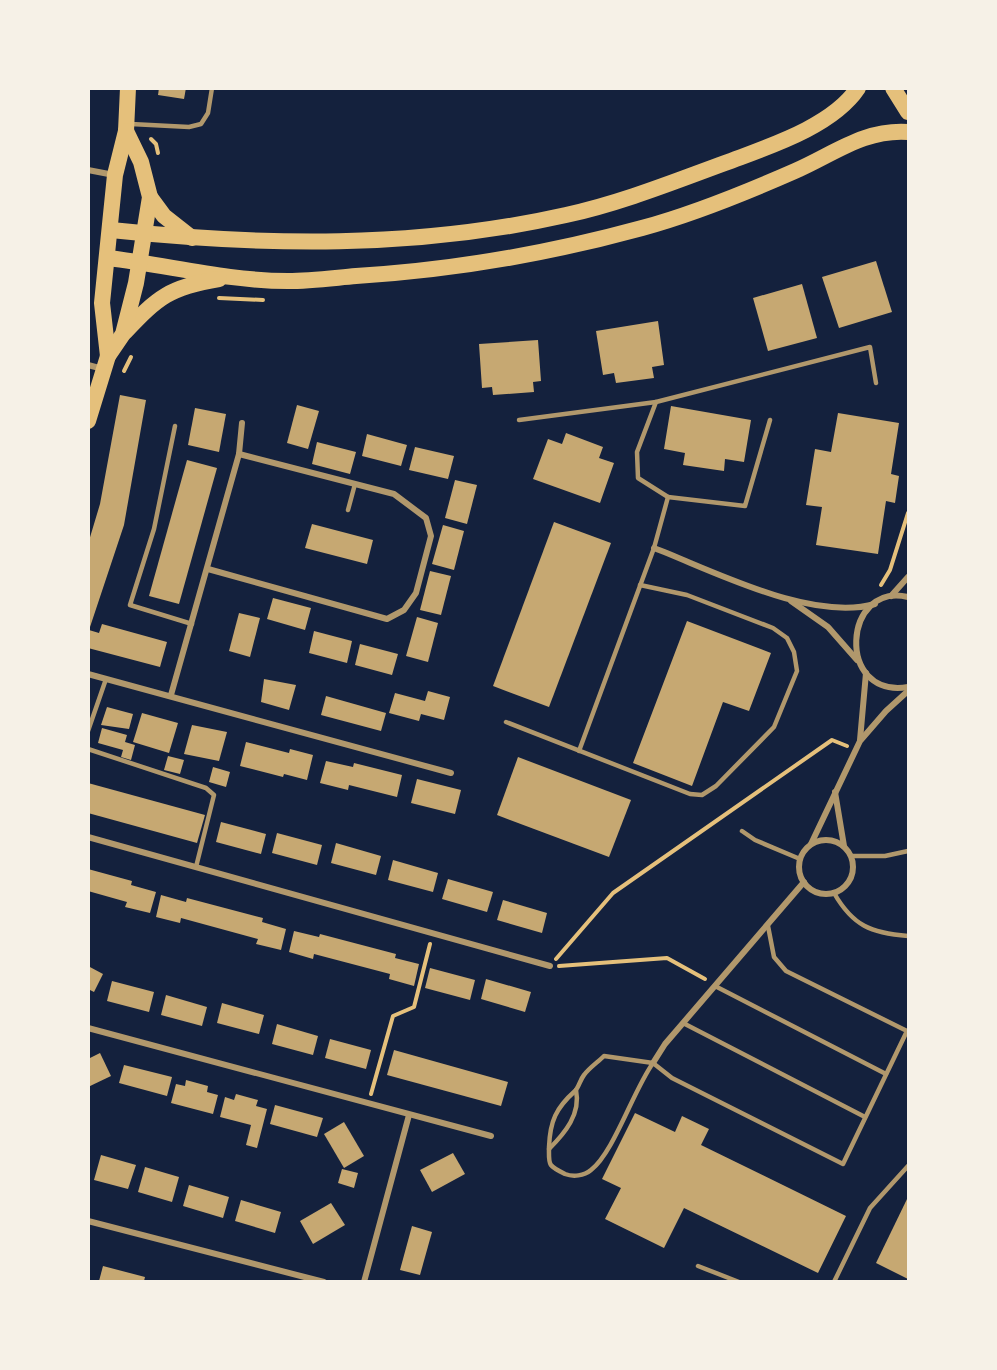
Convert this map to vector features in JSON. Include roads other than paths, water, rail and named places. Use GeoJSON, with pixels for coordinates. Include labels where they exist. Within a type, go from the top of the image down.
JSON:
{"type":"FeatureCollection","features":[{"type":"Feature","properties":{"kind":"highway"},"geometry":{"type":"LineString","coordinates":[[88,421],[100,363],[102,303],[115,175],[126,128],[128,88]]}},
{"type":"Feature","properties":{"kind":"highway"},"geometry":{"type":"LineString","coordinates":[[111,230],[192,239],[317,244],[409,239],[478,232],[568,215],[646,192],[750,154],[830,116],[844,106],[858,88]]}},
{"type":"Feature","properties":{"kind":"highway"},"geometry":{"type":"LineString","coordinates":[[893,88],[909,112]]}},
{"type":"Feature","properties":{"kind":"highway"},"geometry":{"type":"LineString","coordinates":[[126,128],[141,162],[150,197],[164,216],[192,239]]}},
{"type":"Feature","properties":{"kind":"highway"},"geometry":{"type":"LineString","coordinates":[[108,258],[140,261],[232,277],[288,281],[419,272],[527,256],[643,228],[721,201],[797,170],[858,138],[875,133],[909,132]]}},
{"type":"Feature","properties":{"kind":"highway"},"geometry":{"type":"LineString","coordinates":[[123,334],[140,261],[150,197]]}},
{"type":"Feature","properties":{"kind":"highway"},"geometry":{"type":"LineString","coordinates":[[100,363],[123,334],[165,294],[191,284],[232,277]]}},
{"type":"Feature","properties":{"kind":"street"},"geometry":{"type":"LineString","coordinates":[[88,170],[115,175]]}},
{"type":"Feature","properties":{"kind":"street"},"geometry":{"type":"LineString","coordinates":[[171,695],[208,569],[238,454],[242,423]]}},
{"type":"Feature","properties":{"kind":"street"},"geometry":{"type":"LineString","coordinates":[[208,569],[387,619],[404,610],[416,593],[431,536],[426,519],[394,494],[238,454]]}},
{"type":"Feature","properties":{"kind":"street"},"geometry":{"type":"LineString","coordinates":[[654,548],[788,600],[840,608],[875,604]]}},
{"type":"Feature","properties":{"kind":"street"},"geometry":{"type":"LineString","coordinates":[[860,741],[864,670],[856,655],[854,641],[857,626],[864,614],[875,604],[897,591],[909,577]]}},
{"type":"Feature","properties":{"kind":"street"},"geometry":{"type":"LineString","coordinates":[[888,598],[909,597]]}},
{"type":"Feature","properties":{"kind":"street"},"geometry":{"type":"LineString","coordinates":[[788,600],[828,627],[864,670],[888,687],[909,689]]}},
{"type":"Feature","properties":{"kind":"street"},"geometry":{"type":"LineString","coordinates":[[88,674],[451,773]]}},
{"type":"Feature","properties":{"kind":"street"},"geometry":{"type":"LineString","coordinates":[[835,792],[844,846],[851,856],[852,874],[842,889],[834,892],[817,892],[804,882],[800,875],[800,859],[811,844],[835,792],[860,741],[909,689]]}},
{"type":"Feature","properties":{"kind":"street"},"geometry":{"type":"LineString","coordinates":[[88,837],[550,966]]}},
{"type":"Feature","properties":{"kind":"street"},"geometry":{"type":"LineString","coordinates":[[811,844],[828,840],[844,846]]}},
{"type":"Feature","properties":{"kind":"street"},"geometry":{"type":"LineString","coordinates":[[653,1063],[683,1023],[804,882]]}},
{"type":"Feature","properties":{"kind":"street"},"geometry":{"type":"LineString","coordinates":[[88,1028],[490,1136]]}},
{"type":"Feature","properties":{"kind":"street"},"geometry":{"type":"LineString","coordinates":[[364,1281],[408,1115]]}},
{"type":"Feature","properties":{"kind":"street"},"geometry":{"type":"LineString","coordinates":[[88,1221],[324,1281]]}},
{"type":"Feature","properties":{"kind":"lane"},"geometry":{"type":"LineString","coordinates":[[126,128],[189,128],[201,124],[208,113],[212,88]]}},
{"type":"Feature","properties":{"kind":"lane"},"geometry":{"type":"LineString","coordinates":[[519,420],[656,402],[870,347],[876,383]]}},
{"type":"Feature","properties":{"kind":"lane"},"geometry":{"type":"LineString","coordinates":[[656,402],[637,452],[638,478],[668,497],[745,506],[770,420]]}},
{"type":"Feature","properties":{"kind":"lane"},"geometry":{"type":"LineString","coordinates":[[175,426],[154,529],[130,604],[192,624]]}},
{"type":"Feature","properties":{"kind":"lane"},"geometry":{"type":"LineString","coordinates":[[348,510],[355,484]]}},
{"type":"Feature","properties":{"kind":"lane"},"geometry":{"type":"LineString","coordinates":[[579,751],[654,548],[668,497]]}},
{"type":"Feature","properties":{"kind":"lane"},"geometry":{"type":"LineString","coordinates":[[506,722],[690,794],[702,795],[716,786],[774,727],[797,671],[794,652],[787,638],[773,628],[687,596],[640,585]]}},
{"type":"Feature","properties":{"kind":"lane"},"geometry":{"type":"LineString","coordinates":[[88,731],[106,679]]}},
{"type":"Feature","properties":{"kind":"lane"},"geometry":{"type":"LineString","coordinates":[[88,749],[206,788],[214,795],[196,867]]}},
{"type":"Feature","properties":{"kind":"lane"},"geometry":{"type":"LineString","coordinates":[[742,831],[755,840],[800,859]]}},
{"type":"Feature","properties":{"kind":"lane"},"geometry":{"type":"LineString","coordinates":[[851,856],[885,856],[909,851]]}},
{"type":"Feature","properties":{"kind":"lane"},"geometry":{"type":"LineString","coordinates":[[834,892],[845,912],[859,923],[887,934],[909,936]]}},
{"type":"Feature","properties":{"kind":"lane"},"geometry":{"type":"LineString","coordinates":[[653,1063],[640,1081],[602,1160],[589,1173],[572,1177],[552,1167],[547,1159],[549,1130],[553,1117],[569,1094],[576,1090],[584,1074],[604,1056],[653,1063],[672,1078],[843,1164],[907,1031],[786,971],[774,957],[768,926]]}},
{"type":"Feature","properties":{"kind":"lane"},"geometry":{"type":"LineString","coordinates":[[715,986],[886,1074]]}},
{"type":"Feature","properties":{"kind":"lane"},"geometry":{"type":"LineString","coordinates":[[683,1023],[866,1117]]}},
{"type":"Feature","properties":{"kind":"lane"},"geometry":{"type":"LineString","coordinates":[[549,1149],[563,1134],[574,1115],[578,1099],[576,1090]]}},
{"type":"Feature","properties":{"kind":"lane"},"geometry":{"type":"LineString","coordinates":[[834,1281],[870,1208],[909,1166]]}},
{"type":"Feature","properties":{"kind":"lane"},"geometry":{"type":"LineString","coordinates":[[699,1266],[739,1281]]}}]}
